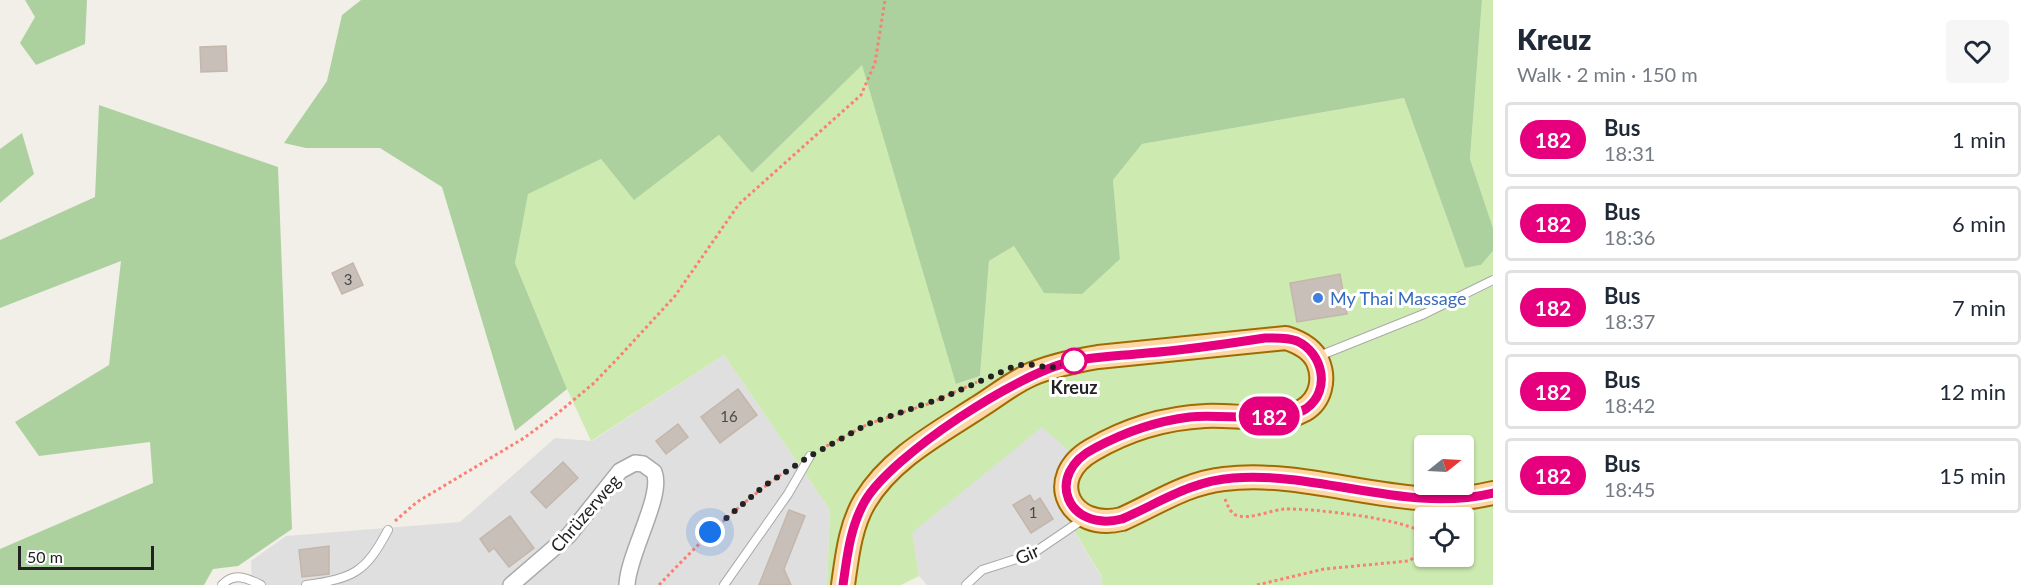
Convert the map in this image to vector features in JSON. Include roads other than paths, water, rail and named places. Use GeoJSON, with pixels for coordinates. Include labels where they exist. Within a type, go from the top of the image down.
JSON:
{"type":"FeatureCollection","features":[{"type":"Feature","properties":{"kind":"main road"},"geometry":{"type":"LineString","coordinates":[[843,585],[858,515],[869,495],[886,474],[934,437],[1029,376],[1069,362],[1098,357],[1265,338],[1296,341],[1316,357],[1322,377],[1319,394],[1305,409],[1296,413],[1174,419],[1125,434],[1084,454],[1072,466],[1065,487],[1074,508],[1086,517],[1110,522],[1122,519],[1179,491],[1222,479],[1262,477],[1442,499],[1476,497],[1493,493]]}},
{"type":"Feature","properties":{"kind":"street","name":"Chrüzerweg"},"geometry":{"type":"LineString","coordinates":[[511,585],[568,535],[620,471],[635,463],[643,464],[654,472],[657,484],[633,553],[627,585]]}},
{"type":"Feature","properties":{"kind":"lane"},"geometry":{"type":"LineString","coordinates":[[1316,357],[1424,314],[1493,280]]}},
{"type":"Feature","properties":{"kind":"lane"},"geometry":{"type":"LineString","coordinates":[[724,585],[788,494],[810,456]]}},
{"type":"Feature","properties":{"kind":"lane","name":"Gir"},"geometry":{"type":"LineString","coordinates":[[966,585],[982,570],[1032,554],[1086,517]]}},
{"type":"Feature","properties":{"kind":"lane"},"geometry":{"type":"LineString","coordinates":[[306,585],[343,579],[361,570],[375,554],[388,530]]}},
{"type":"Feature","properties":{"kind":"lane"},"geometry":{"type":"LineString","coordinates":[[222,585],[227,580],[240,577],[261,585]]}},
{"type":"Feature","properties":{"kind":"place","name":"My Thai Massage"},"geometry":{"type":"Point","coordinates":[1318,298]}},
{"type":"Feature","properties":{"kind":"place","name":"Kreuz"},"geometry":{"type":"Point","coordinates":[1074,361]}}]}
